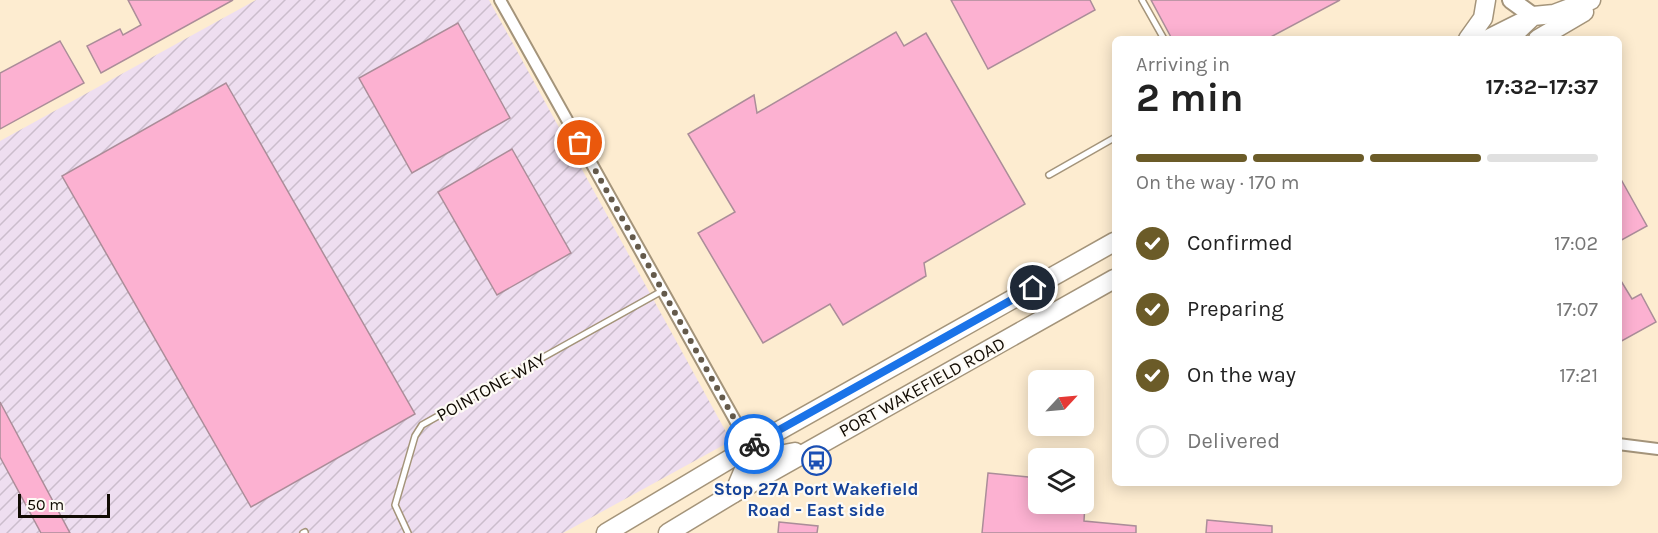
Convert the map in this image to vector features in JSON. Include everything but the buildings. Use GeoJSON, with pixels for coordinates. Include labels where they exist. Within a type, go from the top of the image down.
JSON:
{"type":"FeatureCollection","features":[{"type":"Feature","properties":{"kind":"highway"},"geometry":{"type":"LineString","coordinates":[[1470,36],[1483,18],[1486,0]]}},
{"type":"Feature","properties":{"kind":"highway"},"geometry":{"type":"LineString","coordinates":[[1492,36],[1531,8],[1561,0]]}},
{"type":"Feature","properties":{"kind":"highway"},"geometry":{"type":"LineString","coordinates":[[1531,8],[1554,14],[1591,0]]}},
{"type":"Feature","properties":{"kind":"highway"},"geometry":{"type":"LineString","coordinates":[[1543,36],[1603,0]]}},
{"type":"Feature","properties":{"kind":"highway"},"geometry":{"type":"LineString","coordinates":[[1511,36],[1531,8]]}},
{"type":"Feature","properties":{"kind":"highway","name":"PORT WAKEFIELD ROAD"},"geometry":{"type":"LineString","coordinates":[[606,533],[750,447],[1112,243]]}},
{"type":"Feature","properties":{"kind":"highway","name":"PORT WAKEFIELD ROAD"},"geometry":{"type":"LineString","coordinates":[[668,533],[734,493],[1112,280]]}},
{"type":"Feature","properties":{"kind":"highway"},"geometry":{"type":"LineString","coordinates":[[734,493],[745,467],[750,447],[763,456],[772,457],[812,449]]}},
{"type":"Feature","properties":{"kind":"main road"},"geometry":{"type":"LineString","coordinates":[[1511,0],[1531,8]]}},
{"type":"Feature","properties":{"kind":"street"},"geometry":{"type":"LineString","coordinates":[[503,1],[750,447]]}},
{"type":"Feature","properties":{"kind":"street"},"geometry":{"type":"LineString","coordinates":[[1622,444],[1658,449]]}},
{"type":"Feature","properties":{"kind":"lane"},"geometry":{"type":"LineString","coordinates":[[1142,0],[1162,36]]}},
{"type":"Feature","properties":{"kind":"lane"},"geometry":{"type":"LineString","coordinates":[[1049,175],[1112,139]]}},
{"type":"Feature","properties":{"kind":"lane","name":"POINTONE WAY"},"geometry":{"type":"LineString","coordinates":[[408,533],[395,505],[415,436],[422,426],[662,291]]}},
{"type":"Feature","properties":{"kind":"shaded area"},"geometry":{"type":"Polygon","coordinates":[[[256,0],[489,0],[731,441],[563,533],[0,533],[0,141],[256,0]]]}},
{"type":"Feature","properties":{"kind":"way so far"},"geometry":{"type":"LineString","coordinates":[[580,143],[750,447],[754,444]]}},
{"type":"Feature","properties":{"kind":"place","name":"Stop 27A Port Wakefield Road - East side"},"geometry":{"type":"Point","coordinates":[816,460]}},
{"type":"Feature","properties":{"kind":"route"},"geometry":{"type":"LineString","coordinates":[[754,444],[1033,288]]}}]}
